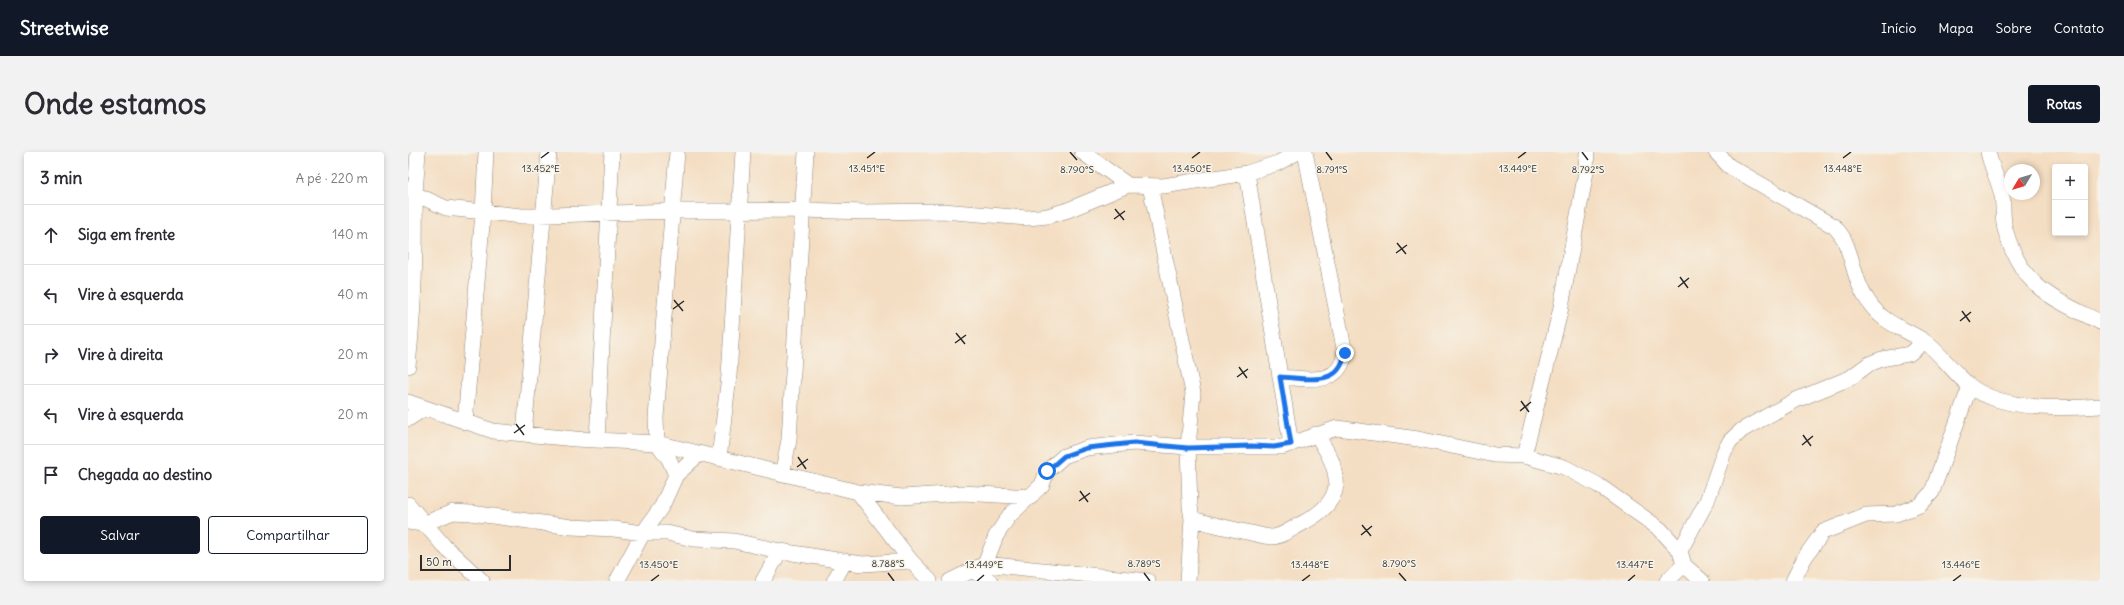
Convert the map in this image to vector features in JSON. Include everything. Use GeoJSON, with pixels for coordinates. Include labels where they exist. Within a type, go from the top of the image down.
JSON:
{"type":"FeatureCollection","features":[{"type":"Feature","properties":{"kind":"street"},"geometry":{"type":"LineString","coordinates":[[408,366],[414,304],[412,191],[418,152]]}},
{"type":"Feature","properties":{"kind":"street"},"geometry":{"type":"LineString","coordinates":[[465,422],[483,213],[486,152]]}},
{"type":"Feature","properties":{"kind":"street"},"geometry":{"type":"LineString","coordinates":[[524,433],[549,152]]}},
{"type":"Feature","properties":{"kind":"street"},"geometry":{"type":"LineString","coordinates":[[596,440],[612,152]]}},
{"type":"Feature","properties":{"kind":"street"},"geometry":{"type":"LineString","coordinates":[[676,476],[669,459],[657,443],[656,418],[677,152]]}},
{"type":"Feature","properties":{"kind":"street"},"geometry":{"type":"LineString","coordinates":[[719,458],[729,376],[744,152]]}},
{"type":"Feature","properties":{"kind":"street"},"geometry":{"type":"LineString","coordinates":[[782,475],[789,440],[806,152]]}},
{"type":"Feature","properties":{"kind":"street"},"geometry":{"type":"LineString","coordinates":[[1082,152],[1128,185]]}},
{"type":"Feature","properties":{"kind":"street"},"geometry":{"type":"LineString","coordinates":[[412,191],[446,208],[522,216],[673,211],[803,210],[864,212],[943,211],[1027,218],[1048,216],[1068,210],[1128,185],[1150,186],[1247,173],[1278,163],[1298,152]]}},
{"type":"Feature","properties":{"kind":"street"},"geometry":{"type":"LineString","coordinates":[[1280,377],[1325,378],[1336,374],[1343,365],[1345,353],[1305,152]]}},
{"type":"Feature","properties":{"kind":"street"},"geometry":{"type":"LineString","coordinates":[[1524,456],[1560,312],[1586,172],[1587,152]]}},
{"type":"Feature","properties":{"kind":"street"},"geometry":{"type":"LineString","coordinates":[[1716,152],[1729,166],[1835,227],[1845,241],[1857,282],[1867,301],[1882,319],[1924,342],[1970,386],[1989,396],[2020,404],[2054,408],[2100,406]]}},
{"type":"Feature","properties":{"kind":"street"},"geometry":{"type":"LineString","coordinates":[[1988,152],[2001,191],[2004,228],[2019,266],[2032,282],[2048,296],[2100,322]]}},
{"type":"Feature","properties":{"kind":"street"},"geometry":{"type":"LineString","coordinates":[[1247,173],[1291,444]]}},
{"type":"Feature","properties":{"kind":"street"},"geometry":{"type":"LineString","coordinates":[[1150,186],[1193,393],[1188,448],[1190,506],[1192,519],[1188,581]]}},
{"type":"Feature","properties":{"kind":"street"},"geometry":{"type":"LineString","coordinates":[[1667,581],[1682,558],[1707,501],[1724,452],[1730,441],[1742,430],[1796,400],[1850,378],[1869,364],[1882,359],[1909,354],[1924,342]]}},
{"type":"Feature","properties":{"kind":"street"},"geometry":{"type":"LineString","coordinates":[[1793,581],[1805,557],[1823,532],[1866,515],[1896,514],[1920,505],[1932,492],[1970,386]]}},
{"type":"Feature","properties":{"kind":"street"},"geometry":{"type":"LineString","coordinates":[[408,402],[493,431],[596,440],[657,443],[782,475],[858,492],[902,497],[962,493],[1031,496]]}},
{"type":"Feature","properties":{"kind":"street"},"geometry":{"type":"LineString","coordinates":[[408,419],[425,408]]}},
{"type":"Feature","properties":{"kind":"street"},"geometry":{"type":"LineString","coordinates":[[978,567],[1009,516],[1042,485],[1047,471],[1064,456],[1087,448],[1134,443],[1188,448],[1251,446],[1274,447],[1291,444],[1316,434],[1337,428],[1418,439],[1495,454],[1524,456],[1564,467],[1598,485],[1660,528],[1682,558],[1702,581]]}},
{"type":"Feature","properties":{"kind":"street"},"geometry":{"type":"LineString","coordinates":[[1192,519],[1272,537],[1309,520],[1326,508],[1333,499],[1336,484],[1334,469],[1327,450],[1316,434]]}},
{"type":"Feature","properties":{"kind":"street"},"geometry":{"type":"LineString","coordinates":[[617,581],[643,533],[662,506],[676,476],[699,454]]}},
{"type":"Feature","properties":{"kind":"street"},"geometry":{"type":"LineString","coordinates":[[858,492],[911,561],[930,581]]}},
{"type":"Feature","properties":{"kind":"street"},"geometry":{"type":"LineString","coordinates":[[408,504],[423,524],[444,546],[482,581]]}},
{"type":"Feature","properties":{"kind":"street"},"geometry":{"type":"LineString","coordinates":[[408,522],[423,524],[453,512],[471,513],[571,527],[614,529],[643,533],[667,533],[693,539],[734,541],[780,551],[862,564],[911,561]]}},
{"type":"Feature","properties":{"kind":"street"},"geometry":{"type":"LineString","coordinates":[[763,581],[780,551]]}},
{"type":"Feature","properties":{"kind":"street"},"geometry":{"type":"LineString","coordinates":[[834,581],[845,561]]}},
{"type":"Feature","properties":{"kind":"street"},"geometry":{"type":"LineString","coordinates":[[978,567],[990,581]]}},
{"type":"Feature","properties":{"kind":"street"},"geometry":{"type":"LineString","coordinates":[[950,581],[978,567],[1148,581]]}},
{"type":"Feature","properties":{"kind":"route"},"geometry":{"type":"LineString","coordinates":[[1047,471],[1064,456],[1087,448],[1134,443],[1188,448],[1251,446],[1274,447],[1291,444],[1280,377],[1325,378],[1336,374],[1343,365],[1345,353]]}}]}
